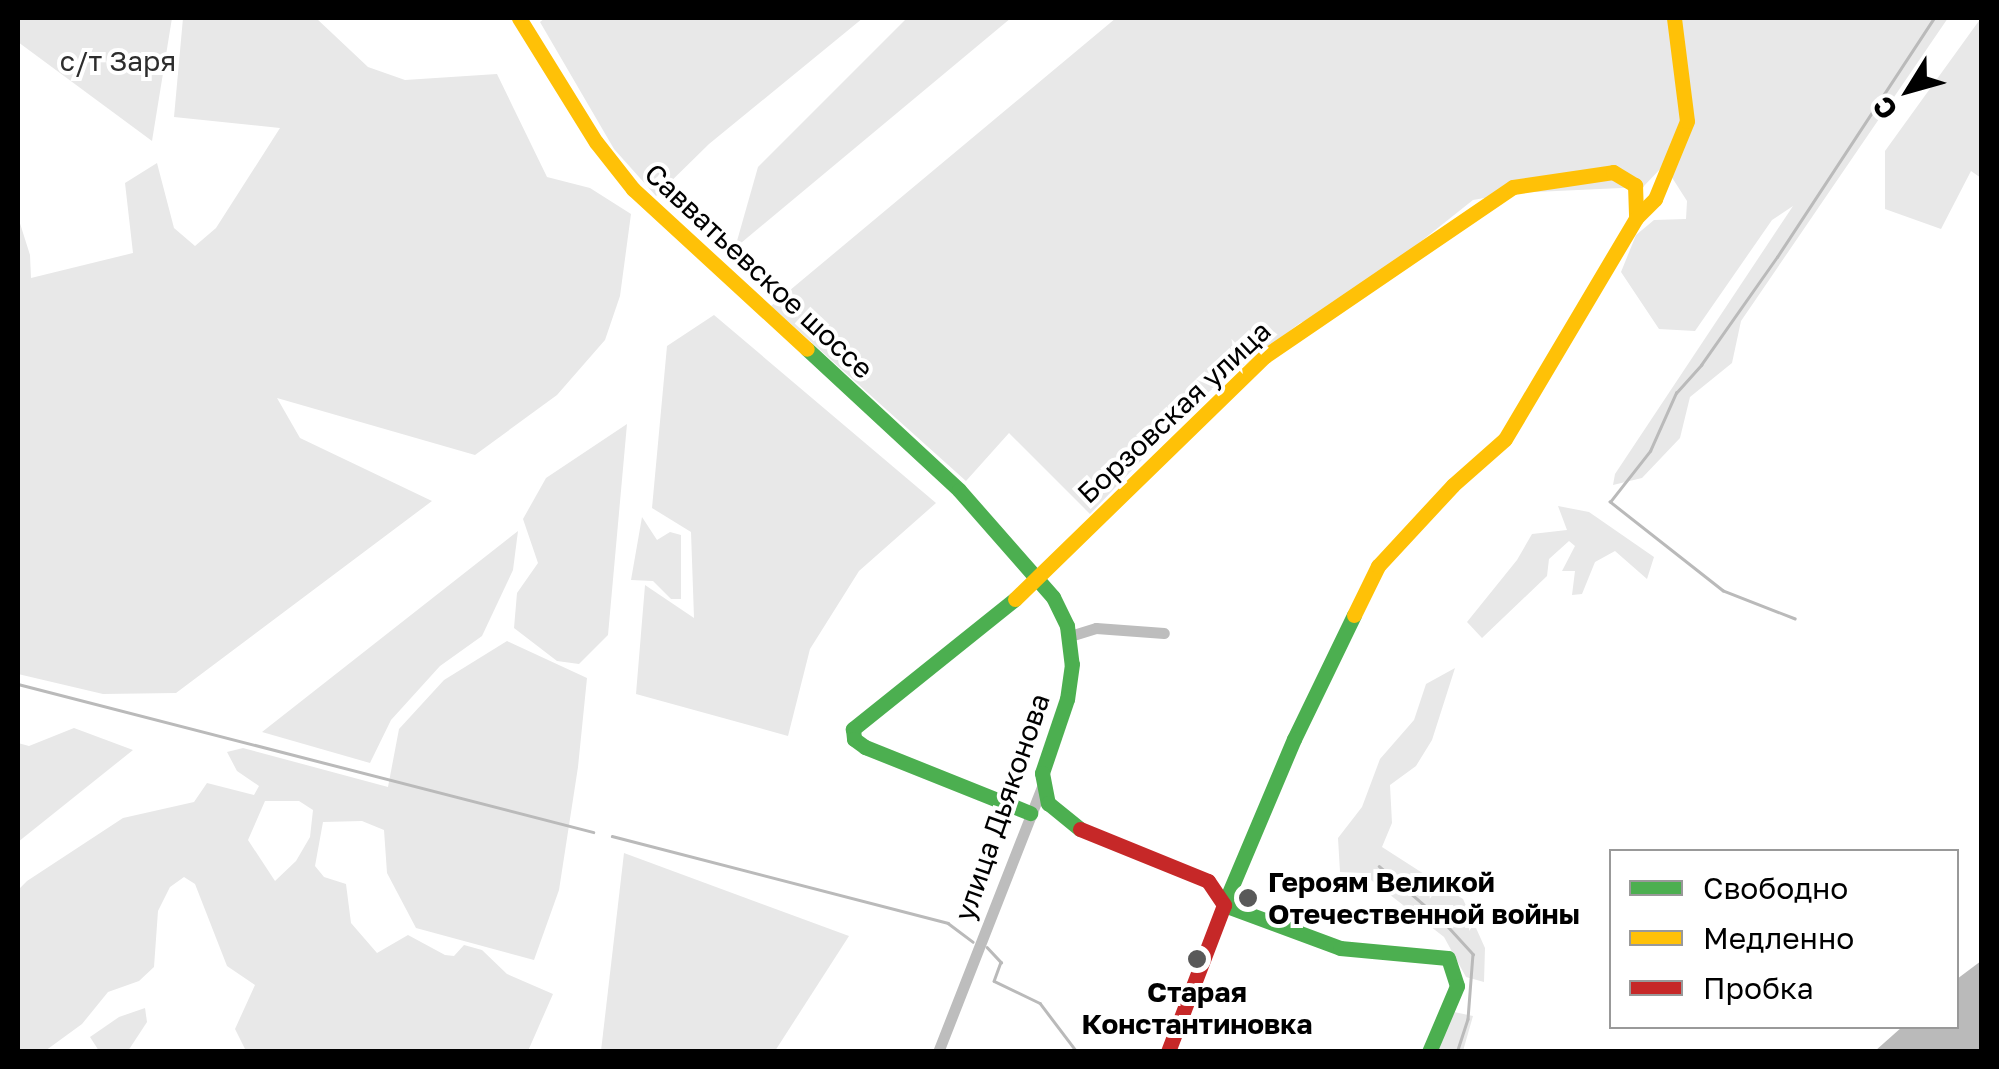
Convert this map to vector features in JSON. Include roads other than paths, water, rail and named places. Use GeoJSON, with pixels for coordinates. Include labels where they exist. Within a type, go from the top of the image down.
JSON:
{"type":"FeatureCollection","features":[{"type":"Feature","properties":{"kind":"street","name":"Савватьевское шоссе"},"geometry":{"type":"LineString","coordinates":[[519,18],[596,142],[633,189],[958,490],[1040,579]]}},
{"type":"Feature","properties":{"kind":"street"},"geometry":{"type":"LineString","coordinates":[[1168,1052],[1224,904],[1294,739],[1378,566],[1453,485],[1505,439],[1636,218],[1654,200],[1686,121],[1674,18]]}},
{"type":"Feature","properties":{"kind":"street","name":"Борзовская улица"},"geometry":{"type":"LineString","coordinates":[[1030,812],[865,748],[853,736],[858,724],[1040,579],[1265,356],[1513,187],[1613,172],[1635,185],[1636,218]]}},
{"type":"Feature","properties":{"kind":"street","name":"улица Дьяконова"},"geometry":{"type":"LineString","coordinates":[[941,1050],[1042,786],[1042,769],[1070,686],[1070,636],[1058,606],[1040,579]]}},
{"type":"Feature","properties":{"kind":"street"},"geometry":{"type":"LineString","coordinates":[[1070,636],[1096,628],[1164,632]]}},
{"type":"Feature","properties":{"kind":"street"},"geometry":{"type":"LineString","coordinates":[[1042,786],[1052,808],[1069,824],[1205,880],[1224,904],[1340,948],[1448,958],[1457,986],[1429,1052]]}},
{"type":"Feature","properties":{"kind":"waterway"},"geometry":{"type":"LineString","coordinates":[[1795,619],[1723,591],[1610,502],[1650,451],[1676,393],[1701,365],[1777,257],[1934,18]]}},
{"type":"Feature","properties":{"kind":"waterway"},"geometry":{"type":"LineString","coordinates":[[18,684],[593,832]]}},
{"type":"Feature","properties":{"kind":"waterway"},"geometry":{"type":"LineString","coordinates":[[612,836],[948,923],[973,942]]}},
{"type":"Feature","properties":{"kind":"waterway"},"geometry":{"type":"LineString","coordinates":[[1379,866],[1443,921],[1473,954],[1468,1019],[1457,1052]]}},
{"type":"Feature","properties":{"kind":"waterway"},"geometry":{"type":"LineString","coordinates":[[987,947],[1001,962],[994,981],[1040,1003],[1077,1052]]}},
{"type":"Feature","properties":{"kind":"place","name":"Героям Великой Отечественной войны"},"geometry":{"type":"Point","coordinates":[1248,898]}},
{"type":"Feature","properties":{"kind":"place","name":"Старая Константиновка"},"geometry":{"type":"Point","coordinates":[1197,959]}},
{"type":"Feature","properties":{"kind":"park label","name":"с/т Заря"},"geometry":{"type":"Point","coordinates":[118,61]}}]}
